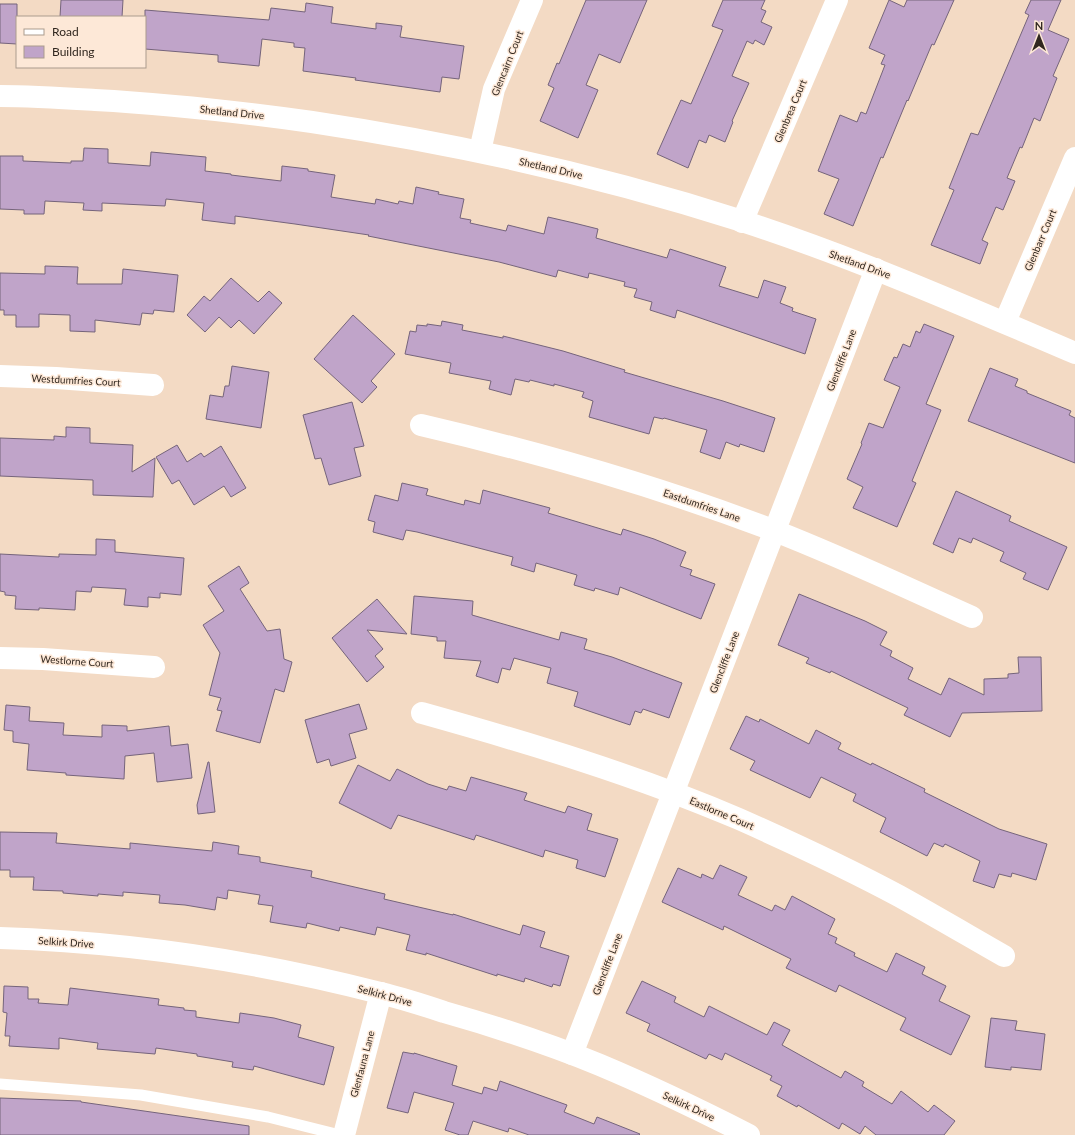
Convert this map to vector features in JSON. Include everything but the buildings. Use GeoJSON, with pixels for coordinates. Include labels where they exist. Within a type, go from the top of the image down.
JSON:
{"type":"FeatureCollection","features":[{"type":"Feature","properties":{"kind":"street","name":"Glencairn Court"},"geometry":{"type":"LineString","coordinates":[[480,151],[494,89],[532,0]]}},
{"type":"Feature","properties":{"kind":"street","name":"Glenbrea Court"},"geometry":{"type":"LineString","coordinates":[[742,222],[837,0]]}},
{"type":"Feature","properties":{"kind":"street","name":"Shetland Drive"},"geometry":{"type":"LineString","coordinates":[[0,96],[25,96],[161,104],[250,113],[384,133],[480,151],[612,183],[742,222],[876,269],[1075,352]]}},
{"type":"Feature","properties":{"kind":"street","name":"Glenbarr Court"},"geometry":{"type":"LineString","coordinates":[[1005,322],[1075,158]]}},
{"type":"Feature","properties":{"kind":"street","name":"Glencliffe Lane"},"geometry":{"type":"LineString","coordinates":[[572,1054],[876,269]]}},
{"type":"Feature","properties":{"kind":"street","name":"Westdumfries Court"},"geometry":{"type":"LineString","coordinates":[[0,376],[56,378],[152,385]]}},
{"type":"Feature","properties":{"kind":"street","name":"Eastdumfries Lane"},"geometry":{"type":"LineString","coordinates":[[421,425],[583,466],[698,503],[775,531],[849,561],[972,617]]}},
{"type":"Feature","properties":{"kind":"street","name":"Westlorne Court"},"geometry":{"type":"LineString","coordinates":[[0,658],[43,659],[154,667]]}},
{"type":"Feature","properties":{"kind":"street","name":"Eastlorne Court"},"geometry":{"type":"LineString","coordinates":[[422,713],[501,735],[568,756],[673,793],[739,820],[836,864],[898,896],[1004,956]]}},
{"type":"Feature","properties":{"kind":"street","name":"Selkirk Drive"},"geometry":{"type":"LineString","coordinates":[[0,938],[120,946],[211,958],[300,974],[381,993],[498,1028],[572,1054],[684,1103],[749,1135]]}},
{"type":"Feature","properties":{"kind":"street","name":"Glenfauna Lane"},"geometry":{"type":"LineString","coordinates":[[344,1135],[381,993]]}},
{"type":"Feature","properties":{"kind":"lane"},"geometry":{"type":"LineString","coordinates":[[0,1084],[141,1095],[268,1117],[340,1135]]}}]}
